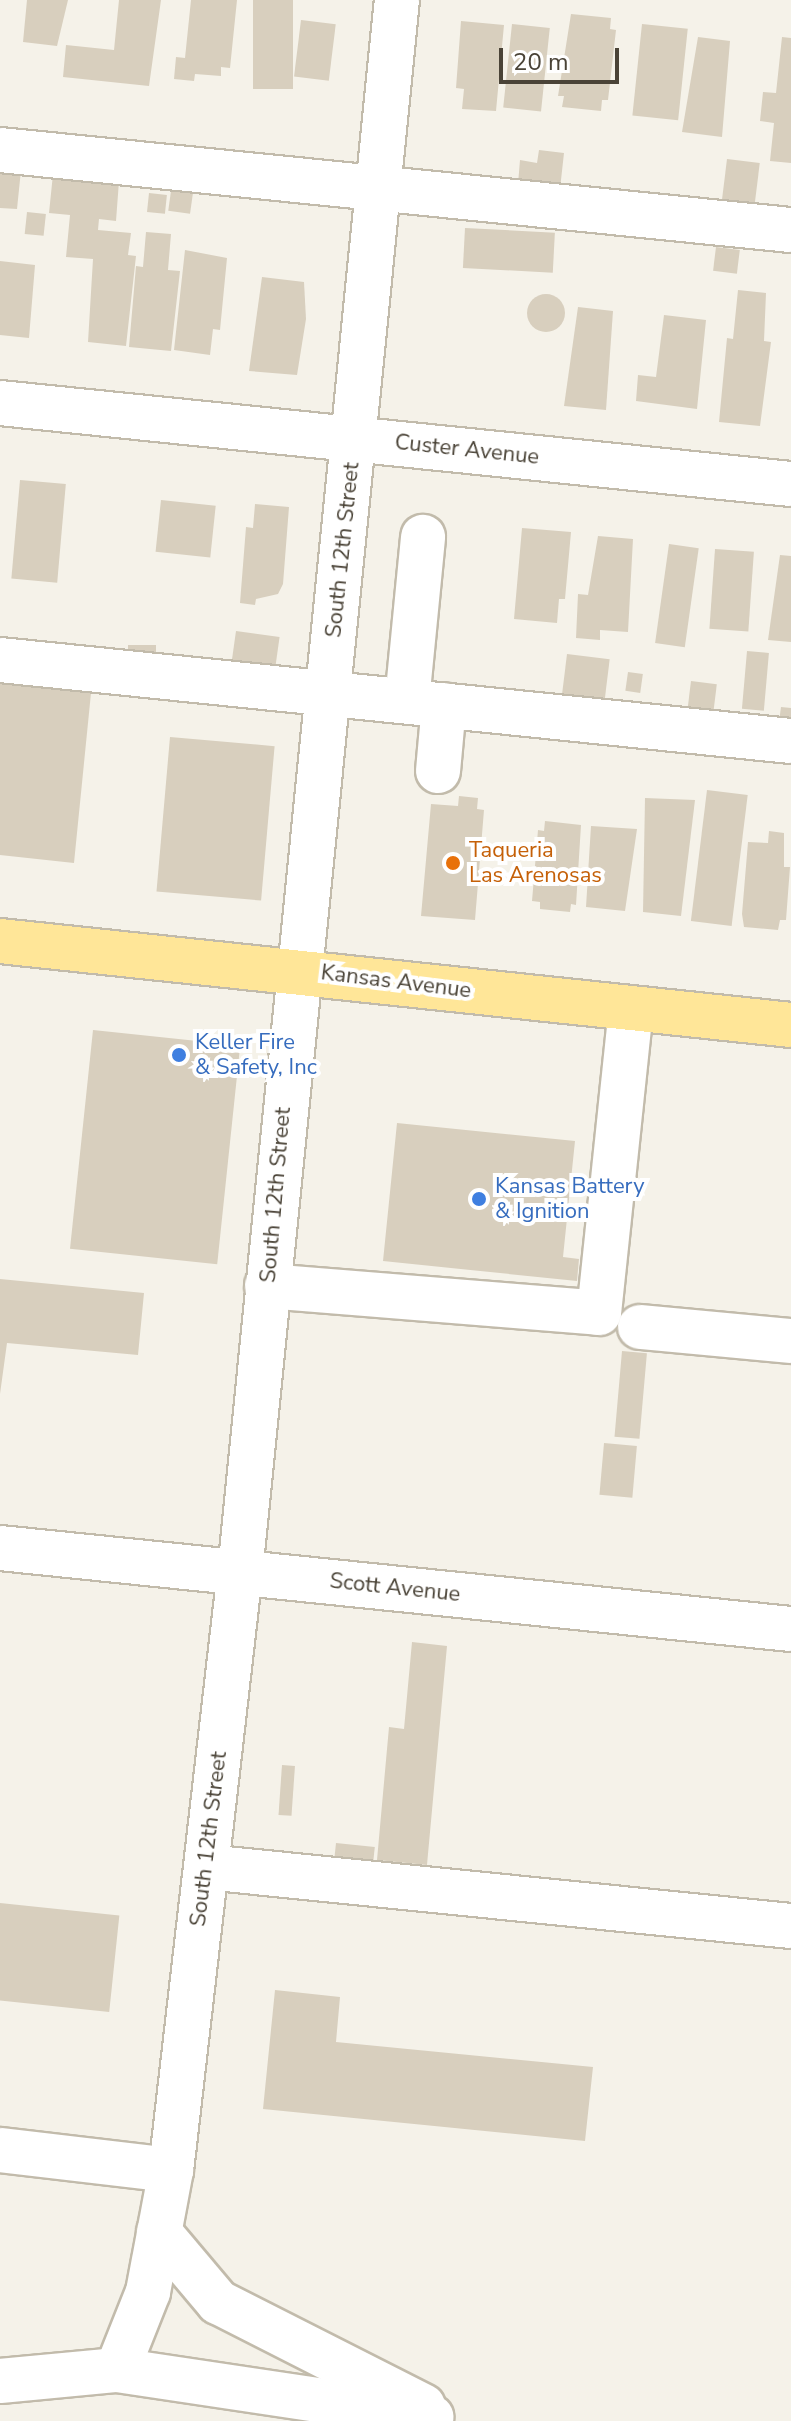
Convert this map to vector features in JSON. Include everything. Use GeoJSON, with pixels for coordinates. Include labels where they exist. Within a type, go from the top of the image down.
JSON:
{"type":"FeatureCollection","features":[{"type":"Feature","properties":{"kind":"main road","name":"Kansas Avenue"},"geometry":{"type":"LineString","coordinates":[[0,941],[297,970],[791,1025]]}},
{"type":"Feature","properties":{"kind":"street","name":"South 12th Street"},"geometry":{"type":"LineString","coordinates":[[117,2370],[148,2292],[171,2170],[240,1572],[297,970],[355,439],[397,0]]}},
{"type":"Feature","properties":{"kind":"street"},"geometry":{"type":"LineString","coordinates":[[0,150],[791,230]]}},
{"type":"Feature","properties":{"kind":"street","name":"Custer Avenue"},"geometry":{"type":"LineString","coordinates":[[0,403],[791,484]]}},
{"type":"Feature","properties":{"kind":"street"},"geometry":{"type":"LineString","coordinates":[[423,537],[426,703],[438,771]]}},
{"type":"Feature","properties":{"kind":"street"},"geometry":{"type":"LineString","coordinates":[[0,660],[791,741]]}},
{"type":"Feature","properties":{"kind":"street"},"geometry":{"type":"LineString","coordinates":[[267,1286],[599,1313],[631,1009]]}},
{"type":"Feature","properties":{"kind":"street"},"geometry":{"type":"LineString","coordinates":[[640,1327],[791,1341]]}},
{"type":"Feature","properties":{"kind":"street","name":"Scott Avenue"},"geometry":{"type":"LineString","coordinates":[[0,1548],[791,1629]]}},
{"type":"Feature","properties":{"kind":"street"},"geometry":{"type":"LineString","coordinates":[[206,1867],[791,1926]]}},
{"type":"Feature","properties":{"kind":"street"},"geometry":{"type":"LineString","coordinates":[[0,2150],[171,2170]]}},
{"type":"Feature","properties":{"kind":"street"},"geometry":{"type":"LineString","coordinates":[[159,2232],[218,2302],[417,2400],[434,2419]]}},
{"type":"Feature","properties":{"kind":"street"},"geometry":{"type":"LineString","coordinates":[[0,2381],[117,2370],[434,2419]]}},
{"type":"Feature","properties":{"kind":"building"},"geometry":{"type":"Polygon","coordinates":[[[27,0],[68,0],[57,46],[23,42],[27,0]]]}},
{"type":"Feature","properties":{"kind":"building"},"geometry":{"type":"Polygon","coordinates":[[[119,0],[161,0],[149,86],[63,77],[66,45],[114,50],[119,0]]]}},
{"type":"Feature","properties":{"kind":"building"},"geometry":{"type":"Polygon","coordinates":[[[191,0],[237,0],[230,68],[221,67],[221,76],[195,74],[194,81],[174,79],[176,57],[185,58],[191,0]]]}},
{"type":"Feature","properties":{"kind":"building"},"geometry":{"type":"Polygon","coordinates":[[[253,0],[293,0],[293,89],[253,89],[253,0]]]}},
{"type":"Feature","properties":{"kind":"building"},"geometry":{"type":"Polygon","coordinates":[[[571,14],[611,18],[610,29],[616,30],[608,100],[602,100],[601,111],[562,107],[564,96],[558,96],[571,14]]]}},
{"type":"Feature","properties":{"kind":"building"},"geometry":{"type":"Polygon","coordinates":[[[301,20],[336,24],[329,81],[294,77],[301,20]]]}},
{"type":"Feature","properties":{"kind":"building"},"geometry":{"type":"Polygon","coordinates":[[[461,21],[504,25],[496,111],[462,109],[464,89],[456,88],[461,21]]]}},
{"type":"Feature","properties":{"kind":"building"},"geometry":{"type":"Polygon","coordinates":[[[512,24],[550,28],[541,112],[503,108],[512,24]]]}},
{"type":"Feature","properties":{"kind":"building"},"geometry":{"type":"Polygon","coordinates":[[[642,24],[688,29],[678,120],[632,115],[642,24]]]}},
{"type":"Feature","properties":{"kind":"building"},"geometry":{"type":"Polygon","coordinates":[[[698,37],[730,41],[722,137],[682,132],[698,37]]]}},
{"type":"Feature","properties":{"kind":"building"},"geometry":{"type":"Polygon","coordinates":[[[782,37],[791,38],[791,163],[770,161],[774,123],[760,121],[763,92],[776,93],[782,37]]]}},
{"type":"Feature","properties":{"kind":"building"},"geometry":{"type":"Polygon","coordinates":[[[539,150],[564,153],[560,189],[518,184],[520,160],[537,163],[539,150]]]}},
{"type":"Feature","properties":{"kind":"building"},"geometry":{"type":"Polygon","coordinates":[[[727,159],[760,163],[754,211],[721,207],[727,159]]]}},
{"type":"Feature","properties":{"kind":"building"},"geometry":{"type":"Polygon","coordinates":[[[0,168],[21,170],[17,209],[0,208],[0,168]]]}},
{"type":"Feature","properties":{"kind":"building"},"geometry":{"type":"Polygon","coordinates":[[[53,174],[119,181],[116,221],[99,219],[98,230],[131,233],[128,255],[136,256],[126,346],[88,342],[93,259],[66,257],[70,215],[49,213],[53,174]]]}},
{"type":"Feature","properties":{"kind":"building"},"geometry":{"type":"Polygon","coordinates":[[[172,184],[194,187],[190,214],[168,211],[172,184]]]}},
{"type":"Feature","properties":{"kind":"building"},"geometry":{"type":"Polygon","coordinates":[[[149,193],[167,195],[165,214],[147,212],[149,193]]]}},
{"type":"Feature","properties":{"kind":"building"},"geometry":{"type":"Polygon","coordinates":[[[27,212],[46,214],[44,236],[25,234],[27,212]]]}},
{"type":"Feature","properties":{"kind":"building"},"geometry":{"type":"Polygon","coordinates":[[[465,228],[555,233],[553,273],[463,268],[465,228]]]}},
{"type":"Feature","properties":{"kind":"building"},"geometry":{"type":"Polygon","coordinates":[[[146,232],[171,234],[168,270],[180,271],[171,351],[129,347],[136,266],[143,267],[146,232]]]}},
{"type":"Feature","properties":{"kind":"building"},"geometry":{"type":"Polygon","coordinates":[[[716,247],[740,250],[737,274],[713,271],[716,247]]]}},
{"type":"Feature","properties":{"kind":"building"},"geometry":{"type":"Polygon","coordinates":[[[185,250],[227,258],[220,330],[213,329],[210,355],[174,350],[185,250]]]}},
{"type":"Feature","properties":{"kind":"building"},"geometry":{"type":"Polygon","coordinates":[[[0,261],[35,265],[29,338],[0,335],[0,261]]]}},
{"type":"Feature","properties":{"kind":"building"},"geometry":{"type":"Polygon","coordinates":[[[262,277],[304,282],[306,319],[297,375],[249,371],[262,277]]]}},
{"type":"Feature","properties":{"kind":"building"},"geometry":{"type":"Polygon","coordinates":[[[738,290],[766,293],[764,341],[771,342],[760,426],[719,422],[727,338],[733,339],[738,290]]]}},
{"type":"Feature","properties":{"kind":"building"},"geometry":{"type":"Polygon","coordinates":[[[546,294],[559,300],[565,313],[559,326],[546,332],[533,326],[527,313],[533,300],[546,294]]]}},
{"type":"Feature","properties":{"kind":"building"},"geometry":{"type":"Polygon","coordinates":[[[578,307],[613,311],[606,410],[564,406],[578,307]]]}},
{"type":"Feature","properties":{"kind":"building"},"geometry":{"type":"Polygon","coordinates":[[[664,315],[706,320],[697,409],[636,401],[638,375],[656,377],[664,315]]]}},
{"type":"Feature","properties":{"kind":"building"},"geometry":{"type":"Polygon","coordinates":[[[20,480],[66,484],[57,583],[11,579],[20,480]]]}},
{"type":"Feature","properties":{"kind":"building"},"geometry":{"type":"Polygon","coordinates":[[[161,500],[216,506],[210,557],[156,552],[161,500]]]}},
{"type":"Feature","properties":{"kind":"building"},"geometry":{"type":"Polygon","coordinates":[[[255,504],[289,507],[283,584],[278,594],[256,599],[255,605],[240,603],[246,527],[253,528],[255,504]]]}},
{"type":"Feature","properties":{"kind":"building"},"geometry":{"type":"Polygon","coordinates":[[[522,528],[571,532],[565,599],[559,599],[557,623],[514,619],[522,528]]]}},
{"type":"Feature","properties":{"kind":"building"},"geometry":{"type":"Polygon","coordinates":[[[598,536],[633,539],[628,632],[600,630],[600,640],[576,638],[578,594],[588,595],[598,536]]]}},
{"type":"Feature","properties":{"kind":"building"},"geometry":{"type":"Polygon","coordinates":[[[669,544],[699,548],[685,647],[655,643],[669,544]]]}},
{"type":"Feature","properties":{"kind":"building"},"geometry":{"type":"Polygon","coordinates":[[[715,549],[754,552],[748,632],[709,629],[715,549]]]}},
{"type":"Feature","properties":{"kind":"building"},"geometry":{"type":"Polygon","coordinates":[[[780,555],[791,556],[791,642],[768,640],[780,555]]]}},
{"type":"Feature","properties":{"kind":"building"},"geometry":{"type":"Polygon","coordinates":[[[236,631],[280,637],[274,676],[231,670],[236,631]]]}},
{"type":"Feature","properties":{"kind":"building"},"geometry":{"type":"Polygon","coordinates":[[[128,645],[156,645],[156,660],[128,660],[128,645]]]}},
{"type":"Feature","properties":{"kind":"building"},"geometry":{"type":"Polygon","coordinates":[[[747,651],[769,653],[764,711],[742,709],[747,651]]]}},
{"type":"Feature","properties":{"kind":"building"},"geometry":{"type":"Polygon","coordinates":[[[567,654],[610,659],[604,705],[561,700],[567,654]]]}},
{"type":"Feature","properties":{"kind":"building"},"geometry":{"type":"Polygon","coordinates":[[[628,672],[643,674],[640,693],[625,691],[628,672]]]}},
{"type":"Feature","properties":{"kind":"building"},"geometry":{"type":"Polygon","coordinates":[[[0,674],[92,683],[74,863],[0,855],[0,674]]]}},
{"type":"Feature","properties":{"kind":"building"},"geometry":{"type":"Polygon","coordinates":[[[691,681],[717,684],[712,722],[686,719],[691,681]]]}},
{"type":"Feature","properties":{"kind":"building"},"geometry":{"type":"Polygon","coordinates":[[[781,707],[791,708],[791,724],[779,722],[781,707]]]}},
{"type":"Feature","properties":{"kind":"building"},"geometry":{"type":"Polygon","coordinates":[[[170,737],[275,746],[261,901],[156,891],[170,737]]]}},
{"type":"Feature","properties":{"kind":"building"},"geometry":{"type":"Polygon","coordinates":[[[707,790],[748,795],[732,926],[691,921],[707,790]]]}},
{"type":"Feature","properties":{"kind":"building","name":"Taqueria Las Arenosas"},"geometry":{"type":"Polygon","coordinates":[[[459,796],[478,798],[477,809],[484,810],[475,920],[421,916],[431,804],[458,806],[459,796]]]}},
{"type":"Feature","properties":{"kind":"building"},"geometry":{"type":"Polygon","coordinates":[[[645,798],[695,800],[681,916],[643,912],[645,798]]]}},
{"type":"Feature","properties":{"kind":"building"},"geometry":{"type":"Polygon","coordinates":[[[545,821],[581,825],[576,905],[571,904],[570,912],[540,909],[540,902],[532,901],[538,830],[544,831],[545,821]]]}},
{"type":"Feature","properties":{"kind":"building"},"geometry":{"type":"Polygon","coordinates":[[[591,826],[637,829],[625,911],[586,907],[591,826]]]}},
{"type":"Feature","properties":{"kind":"building"},"geometry":{"type":"Polygon","coordinates":[[[769,831],[784,833],[784,867],[790,867],[786,920],[780,920],[778,930],[744,927],[742,914],[748,842],[768,843],[769,831]]]}},
{"type":"Feature","properties":{"kind":"building"},"geometry":{"type":"Polygon","coordinates":[[[93,1030],[240,1045],[217,1264],[70,1249],[93,1030]]]}},
{"type":"Feature","properties":{"kind":"building","name":"Kansas Battery & Ignition"},"geometry":{"type":"Polygon","coordinates":[[[397,1123],[575,1141],[563,1257],[579,1259],[577,1281],[383,1261],[397,1123]]]}},
{"type":"Feature","properties":{"kind":"building"},"geometry":{"type":"Polygon","coordinates":[[[0,1279],[144,1293],[138,1355],[7,1343],[0,1394],[0,1279]]]}},
{"type":"Feature","properties":{"kind":"building"},"geometry":{"type":"Polygon","coordinates":[[[622,1351],[647,1353],[639,1439],[615,1437],[622,1351]]]}},
{"type":"Feature","properties":{"kind":"building"},"geometry":{"type":"Polygon","coordinates":[[[604,1443],[637,1446],[632,1498],[599,1495],[604,1443]]]}},
{"type":"Feature","properties":{"kind":"building"},"geometry":{"type":"Polygon","coordinates":[[[412,1642],[447,1646],[427,1865],[377,1860],[389,1727],[404,1729],[412,1642]]]}},
{"type":"Feature","properties":{"kind":"building"},"geometry":{"type":"Polygon","coordinates":[[[282,1765],[295,1766],[291,1816],[279,1815],[282,1765]]]}},
{"type":"Feature","properties":{"kind":"building"},"geometry":{"type":"Polygon","coordinates":[[[336,1843],[375,1847],[373,1862],[334,1858],[336,1843]]]}},
{"type":"Feature","properties":{"kind":"building"},"geometry":{"type":"Polygon","coordinates":[[[0,1903],[119,1916],[109,2012],[0,2001],[0,1903]]]}},
{"type":"Feature","properties":{"kind":"building"},"geometry":{"type":"Polygon","coordinates":[[[275,1990],[340,1997],[336,2042],[593,2067],[585,2141],[263,2109],[275,1990]]]}},
{"type":"Feature","properties":{"kind":"place","name":"Taqueria Las Arenosas"},"geometry":{"type":"Point","coordinates":[453,863]}},
{"type":"Feature","properties":{"kind":"place","name":"Keller Fire & Safety, Inc"},"geometry":{"type":"Point","coordinates":[179,1055]}},
{"type":"Feature","properties":{"kind":"place","name":"Kansas Battery & Ignition"},"geometry":{"type":"Point","coordinates":[479,1199]}}]}
